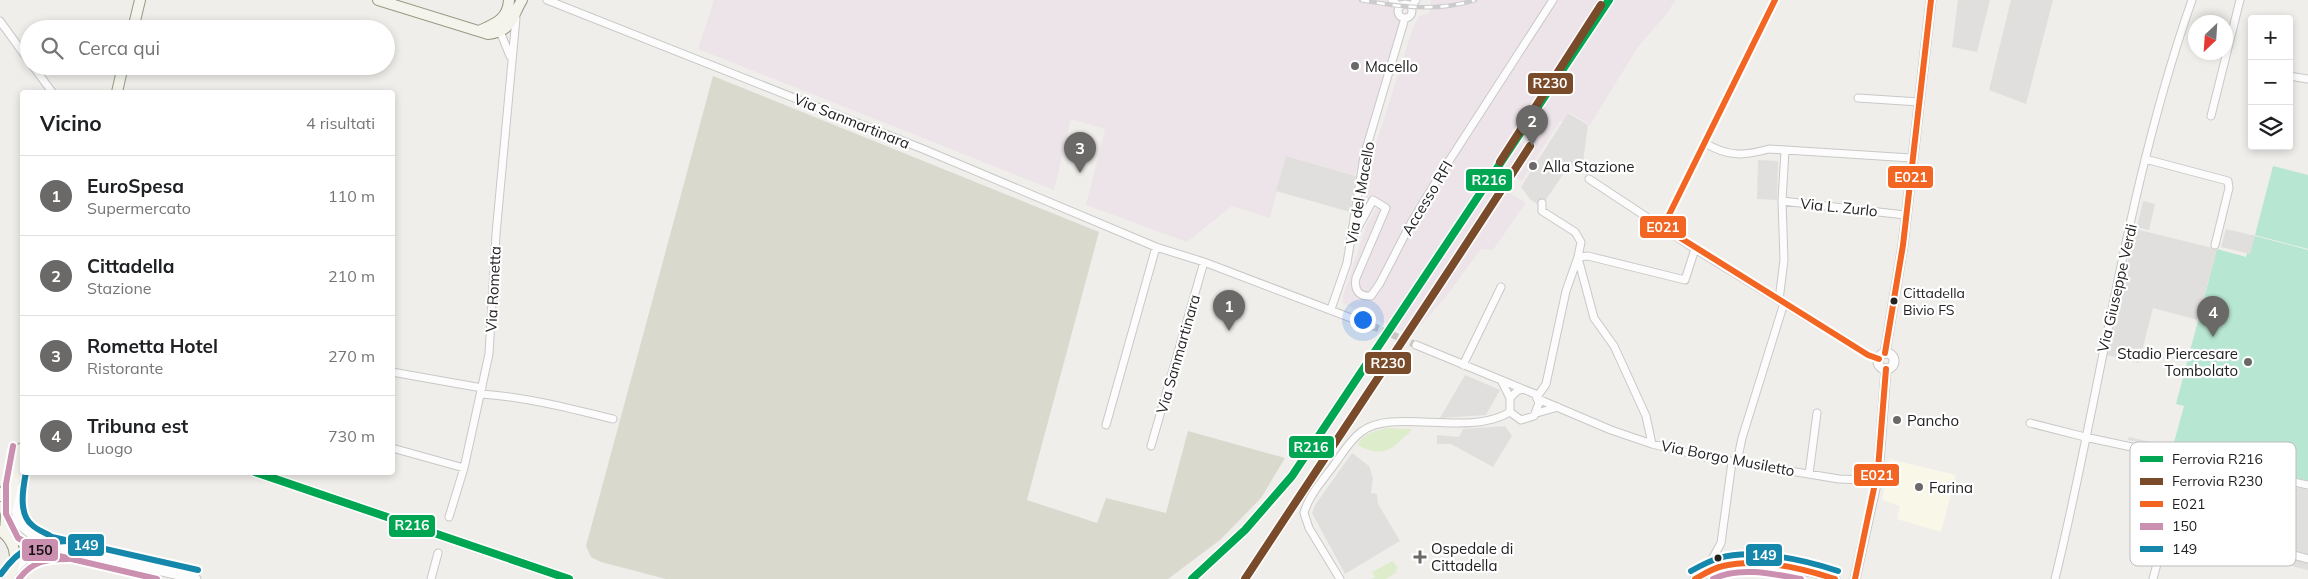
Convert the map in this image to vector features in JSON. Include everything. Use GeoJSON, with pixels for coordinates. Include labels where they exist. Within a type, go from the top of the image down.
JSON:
{"type":"FeatureCollection","features":[{"type":"Feature","properties":{"kind":"main road"},"geometry":{"type":"LineString","coordinates":[[135,20],[140,0]]}},
{"type":"Feature","properties":{"kind":"main road"},"geometry":{"type":"LineString","coordinates":[[378,0],[478,32],[488,34],[500,33]]}},
{"type":"Feature","properties":{"kind":"main road","name":"Via Rometta"},"geometry":{"type":"LineString","coordinates":[[500,22],[507,10],[509,0]]}},
{"type":"Feature","properties":{"kind":"main road","name":"Via Rometta"},"geometry":{"type":"LineString","coordinates":[[500,33],[516,18],[522,0]]}},
{"type":"Feature","properties":{"kind":"main road"},"geometry":{"type":"LineString","coordinates":[[478,32],[500,22]]}},
{"type":"Feature","properties":{"kind":"main road"},"geometry":{"type":"LineString","coordinates":[[117,90],[121,75]]}},
{"type":"Feature","properties":{"kind":"main road"},"geometry":{"type":"LineString","coordinates":[[10,576],[15,556],[5,534],[6,516],[20,458]]}},
{"type":"Feature","properties":{"kind":"main road"},"geometry":{"type":"LineString","coordinates":[[0,496],[13,484]]}},
{"type":"Feature","properties":{"kind":"main road"},"geometry":{"type":"LineString","coordinates":[[0,506],[13,484]]}},
{"type":"Feature","properties":{"kind":"street","name":"Via Sanmartinara"},"geometry":{"type":"LineString","coordinates":[[547,0],[923,149],[1156,247],[1204,262],[1372,326]]}},
{"type":"Feature","properties":{"kind":"street"},"geometry":{"type":"LineString","coordinates":[[1392,0],[1400,7]]}},
{"type":"Feature","properties":{"kind":"street"},"geometry":{"type":"LineString","coordinates":[[1400,7],[1404,4],[1410,7],[1416,0]]}},
{"type":"Feature","properties":{"kind":"street","name":"Accesso RFI"},"geometry":{"type":"LineString","coordinates":[[1351,240],[1372,201],[1374,200],[1386,208],[1356,278],[1357,292],[1366,296],[1375,292],[1429,192],[1552,0]]}},
{"type":"Feature","properties":{"kind":"street"},"geometry":{"type":"LineString","coordinates":[[1663,227],[1775,0]]}},
{"type":"Feature","properties":{"kind":"street"},"geometry":{"type":"LineString","coordinates":[[1886,369],[1879,365],[1903,245],[1911,158],[1931,0]]}},
{"type":"Feature","properties":{"kind":"street","name":"Via Giuseppe Verdi"},"geometry":{"type":"LineString","coordinates":[[2055,579],[2145,159],[2167,76],[2192,0]]}},
{"type":"Feature","properties":{"kind":"street"},"geometry":{"type":"LineString","coordinates":[[2210,116],[2240,0]]}},
{"type":"Feature","properties":{"kind":"street"},"geometry":{"type":"LineString","coordinates":[[1400,7],[1399,14],[1405,18]]}},
{"type":"Feature","properties":{"kind":"street","name":"Via del Macello"},"geometry":{"type":"LineString","coordinates":[[1331,309],[1347,263],[1364,156],[1405,18],[1412,13],[1410,7]]}},
{"type":"Feature","properties":{"kind":"street","name":"Via Rometta"},"geometry":{"type":"LineString","coordinates":[[449,518],[464,468],[489,354],[510,56],[516,18]]}},
{"type":"Feature","properties":{"kind":"street"},"geometry":{"type":"LineString","coordinates":[[0,21],[20,49]]}},
{"type":"Feature","properties":{"kind":"street","name":"Via Rometta"},"geometry":{"type":"LineString","coordinates":[[500,22],[500,33],[510,56]]}},
{"type":"Feature","properties":{"kind":"street"},"geometry":{"type":"LineString","coordinates":[[40,75],[51,90]]}},
{"type":"Feature","properties":{"kind":"street"},"geometry":{"type":"LineString","coordinates":[[2293,77],[2308,79]]}},
{"type":"Feature","properties":{"kind":"street"},"geometry":{"type":"LineString","coordinates":[[1858,98],[1918,102]]}},
{"type":"Feature","properties":{"kind":"street"},"geometry":{"type":"LineString","coordinates":[[1705,143],[1735,154],[1750,155],[1769,149],[1911,158]]}},
{"type":"Feature","properties":{"kind":"street"},"geometry":{"type":"LineString","coordinates":[[1782,202],[1785,150]]}},
{"type":"Feature","properties":{"kind":"street"},"geometry":{"type":"LineString","coordinates":[[2145,159],[2228,182],[2229,188],[2215,245]]}},
{"type":"Feature","properties":{"kind":"street"},"geometry":{"type":"LineString","coordinates":[[1589,179],[1695,249],[1781,298],[1868,355],[1890,355],[1894,359],[1891,367],[1886,369]]}},
{"type":"Feature","properties":{"kind":"street","name":"Via L. Zurlo"},"geometry":{"type":"LineString","coordinates":[[1699,577],[1721,543],[1735,462],[1781,298],[1784,260],[1782,202],[1905,215]]}},
{"type":"Feature","properties":{"kind":"street"},"geometry":{"type":"LineString","coordinates":[[1537,413],[1538,398],[1546,384],[1566,291],[1578,257],[1581,242],[1575,232],[1542,211],[1542,203]]}},
{"type":"Feature","properties":{"kind":"street"},"geometry":{"type":"LineString","coordinates":[[1106,425],[1156,247]]}},
{"type":"Feature","properties":{"kind":"street"},"geometry":{"type":"LineString","coordinates":[[1578,257],[1588,256],[1685,280],[1695,249]]}},
{"type":"Feature","properties":{"kind":"street"},"geometry":{"type":"LineString","coordinates":[[1578,257],[1594,318],[1614,346],[1646,416],[1652,444]]}},
{"type":"Feature","properties":{"kind":"street","name":"Via Sanmartinara"},"geometry":{"type":"LineString","coordinates":[[1151,446],[1204,262]]}},
{"type":"Feature","properties":{"kind":"street"},"geometry":{"type":"LineString","coordinates":[[1463,365],[1501,287]]}},
{"type":"Feature","properties":{"kind":"street"},"geometry":{"type":"LineString","coordinates":[[1416,345],[1522,389],[1529,390],[1538,398]]}},
{"type":"Feature","properties":{"kind":"street"},"geometry":{"type":"LineString","coordinates":[[1856,579],[1874,494],[1886,369]]}},
{"type":"Feature","properties":{"kind":"street"},"geometry":{"type":"LineString","coordinates":[[395,373],[564,407],[612,419]]}},
{"type":"Feature","properties":{"kind":"street"},"geometry":{"type":"LineString","coordinates":[[1501,380],[1510,398],[1510,412],[1517,419],[1526,420],[1537,413],[1558,407]]}},
{"type":"Feature","properties":{"kind":"street"},"geometry":{"type":"LineString","coordinates":[[1510,398],[1522,389]]}},
{"type":"Feature","properties":{"kind":"street","name":"Via Borgo Musiletto"},"geometry":{"type":"LineString","coordinates":[[1538,398],[1611,430],[1652,444],[1735,462],[1839,479],[1866,480],[1876,473]]}},
{"type":"Feature","properties":{"kind":"street"},"geometry":{"type":"LineString","coordinates":[[1340,579],[1309,528],[1304,513],[1310,498],[1354,438],[1369,427],[1382,423],[1457,424],[1494,420],[1510,412]]}},
{"type":"Feature","properties":{"kind":"street"},"geometry":{"type":"LineString","coordinates":[[1809,474],[1817,413]]}},
{"type":"Feature","properties":{"kind":"street"},"geometry":{"type":"LineString","coordinates":[[2030,423],[2130,447]]}},
{"type":"Feature","properties":{"kind":"street"},"geometry":{"type":"LineString","coordinates":[[395,449],[464,468]]}},
{"type":"Feature","properties":{"kind":"street"},"geometry":{"type":"LineString","coordinates":[[13,484],[16,513],[21,526],[33,537],[49,545]]}},
{"type":"Feature","properties":{"kind":"street"},"geometry":{"type":"LineString","coordinates":[[5,534],[30,544],[49,545],[196,579]]}},
{"type":"Feature","properties":{"kind":"street"},"geometry":{"type":"LineString","coordinates":[[10,576],[21,561],[30,554],[46,550],[72,550]]}},
{"type":"Feature","properties":{"kind":"street"},"geometry":{"type":"LineString","coordinates":[[430,579],[438,553]]}},
{"type":"Feature","properties":{"kind":"street"},"geometry":{"type":"LineString","coordinates":[[1699,577],[1726,565],[1750,565],[1820,574],[1835,579]]}},
{"type":"Feature","properties":{"kind":"street"},"geometry":{"type":"LineString","coordinates":[[2153,579],[2156,566]]}},
{"type":"Feature","properties":{"kind":"shaded area"},"geometry":{"type":"Polygon","coordinates":[[[714,0],[1385,0],[1395,10],[1400,21],[1355,175],[1286,156],[1270,218],[1232,206],[1187,242],[1086,205],[1105,129],[1071,119],[1054,190],[698,49],[714,0]]]}},
{"type":"Feature","properties":{"kind":"shaded area"},"geometry":{"type":"Polygon","coordinates":[[[1431,0],[1676,0],[1665,16],[1638,47],[1590,125],[1569,112],[1563,122],[1560,121],[1522,181],[1511,175],[1502,188],[1526,203],[1493,250],[1481,249],[1445,298],[1411,336],[1343,303],[1343,296],[1367,224],[1378,205],[1366,197],[1373,153],[1412,30],[1419,16],[1429,13],[1431,0]]]}},
{"type":"Feature","properties":{"kind":"shaded area"},"geometry":{"type":"Polygon","coordinates":[[[1958,0],[1990,0],[1977,52],[1952,47],[1958,0]]]}},
{"type":"Feature","properties":{"kind":"shaded area"},"geometry":{"type":"Polygon","coordinates":[[[2011,0],[2053,0],[2026,104],[1989,90],[2011,0]]]}},
{"type":"Feature","properties":{"kind":"shaded area"},"geometry":{"type":"Polygon","coordinates":[[[713,76],[1099,232],[1027,500],[1097,523],[1106,498],[1166,513],[1188,431],[1285,458],[1261,498],[1220,540],[1168,579],[666,579],[601,562],[591,557],[586,546],[713,76]]]}},
{"type":"Feature","properties":{"kind":"shaded area"},"geometry":{"type":"Polygon","coordinates":[[[1568,113],[1588,125],[1583,162],[1568,167],[1541,207],[1530,199],[1521,187],[1568,113]]]}},
{"type":"Feature","properties":{"kind":"shaded area"},"geometry":{"type":"Polygon","coordinates":[[[1286,156],[1356,176],[1350,212],[1276,191],[1286,156]]]}},
{"type":"Feature","properties":{"kind":"shaded area"},"geometry":{"type":"Polygon","coordinates":[[[1758,160],[1778,161],[1777,200],[1757,199],[1758,160]]]}},
{"type":"Feature","properties":{"kind":"shaded area"},"geometry":{"type":"Polygon","coordinates":[[[2143,201],[2155,204],[2149,230],[2137,227],[2143,201]]]}},
{"type":"Feature","properties":{"kind":"shaded area"},"geometry":{"type":"Polygon","coordinates":[[[2135,229],[2217,249],[2198,320],[2153,308],[2139,363],[2107,355],[2135,229]]]}},
{"type":"Feature","properties":{"kind":"shaded area"},"geometry":{"type":"Polygon","coordinates":[[[2226,229],[2255,236],[2250,254],[2221,247],[2226,229]]]}},
{"type":"Feature","properties":{"kind":"shaded area"},"geometry":{"type":"Polygon","coordinates":[[[1465,375],[1500,390],[1486,415],[1440,418],[1465,375]]]}},
{"type":"Feature","properties":{"kind":"shaded area"},"geometry":{"type":"Polygon","coordinates":[[[1505,426],[1512,436],[1493,467],[1451,444],[1437,444],[1437,435],[1459,437],[1463,429],[1505,426]]]}},
{"type":"Feature","properties":{"kind":"shaded area"},"geometry":{"type":"Polygon","coordinates":[[[2129,437],[2150,442],[2138,442],[2128,440],[2129,437]]]}},
{"type":"Feature","properties":{"kind":"shaded area"},"geometry":{"type":"Polygon","coordinates":[[[1352,453],[1369,466],[1373,478],[1371,493],[1377,494],[1378,504],[1400,541],[1345,574],[1312,513],[1315,505],[1352,453]]]}},
{"type":"Feature","properties":{"kind":"shaded area","name":"Farina"},"geometry":{"type":"Polygon","coordinates":[[[1890,459],[1956,475],[1941,532],[1897,519],[1900,506],[1882,500],[1890,459]]]}},
{"type":"Feature","properties":{"kind":"shaded area"},"geometry":{"type":"Polygon","coordinates":[[[2296,487],[2308,490],[2308,570],[2291,566],[2296,566],[2296,487]]]}},
{"type":"Feature","properties":{"kind":"green space"},"geometry":{"type":"Polygon","coordinates":[[[2273,166],[2308,175],[2308,249],[2255,235],[2273,166]]]}},
{"type":"Feature","properties":{"kind":"green space","name":"Stadio Piercesare Tombolato"},"geometry":{"type":"Polygon","coordinates":[[[2252,235],[2308,250],[2308,481],[2296,478],[2296,442],[2174,442],[2184,406],[2176,404],[2217,249],[2246,257],[2252,235]]]}},
{"type":"Feature","properties":{"kind":"green space"},"geometry":{"type":"Polygon","coordinates":[[[1386,428],[1412,429],[1396,445],[1381,452],[1358,445],[1362,438],[1386,428]]]}},
{"type":"Feature","properties":{"kind":"green space"},"geometry":{"type":"Polygon","coordinates":[[[1393,561],[1398,568],[1395,570],[1397,572],[1386,579],[1371,579],[1375,577],[1372,572],[1393,561]]]}},
{"type":"Feature","properties":{"kind":"tunnel"},"geometry":{"type":"LineString","coordinates":[[1372,326],[1416,345]]}},
{"type":"Feature","properties":{"kind":"railway"},"geometry":{"type":"LineString","coordinates":[[1361,0],[1418,7],[1447,6],[1475,0]]}},
{"type":"Feature","properties":{"kind":"rail line","name":"R216"},"geometry":{"type":"LineString","coordinates":[[1192,579],[1245,530],[1292,476],[1609,0]]}},
{"type":"Feature","properties":{"kind":"rail line","name":"R230"},"geometry":{"type":"LineString","coordinates":[[1500,162],[1601,5]]}},
{"type":"Feature","properties":{"kind":"rail line","name":"R230"},"geometry":{"type":"LineString","coordinates":[[1245,579],[1530,146]]}},
{"type":"Feature","properties":{"kind":"rail line","name":"R216"},"geometry":{"type":"LineString","coordinates":[[264,475],[569,579]]}},
{"type":"Feature","properties":{"kind":"transit line","name":"E021"},"geometry":{"type":"LineString","coordinates":[[1775,0],[1663,227],[1868,355],[1879,359]]}},
{"type":"Feature","properties":{"kind":"transit line","name":"E021"},"geometry":{"type":"LineString","coordinates":[[1885,353],[1903,245],[1931,0]]}},
{"type":"Feature","properties":{"kind":"transit line","name":"E021"},"geometry":{"type":"LineString","coordinates":[[1855,579],[1878,469],[1886,369]]}},
{"type":"Feature","properties":{"kind":"transit line","name":"150"},"geometry":{"type":"LineString","coordinates":[[13,446],[6,484],[6,514],[18,538],[46,553],[157,579]]}},
{"type":"Feature","properties":{"kind":"transit line","name":"149"},"geometry":{"type":"LineString","coordinates":[[26,475],[23,508],[28,520],[39,530],[52,537],[198,570]]}},
{"type":"Feature","properties":{"kind":"transit line","name":"149"},"geometry":{"type":"LineString","coordinates":[[1,574],[15,558],[29,548],[46,543],[68,541]]}},
{"type":"Feature","properties":{"kind":"transit line","name":"149"},"geometry":{"type":"LineString","coordinates":[[1691,571],[1719,558],[1747,554],[1795,559],[1838,571]]}},
{"type":"Feature","properties":{"kind":"transit line","name":"150"},"geometry":{"type":"LineString","coordinates":[[19,579],[29,568],[40,562],[68,559]]}},
{"type":"Feature","properties":{"kind":"transit line","name":"E021"},"geometry":{"type":"LineString","coordinates":[[1695,579],[1719,567],[1751,563],[1780,565],[1835,579]]}},
{"type":"Feature","properties":{"kind":"transit line","name":"150"},"geometry":{"type":"LineString","coordinates":[[1713,579],[1723,575],[1745,572],[1768,573],[1801,579]]}},
{"type":"Feature","properties":{"kind":"place","name":"Macello"},"geometry":{"type":"Point","coordinates":[1355,66]}},
{"type":"Feature","properties":{"kind":"place","name":"Cittadella"},"geometry":{"type":"Point","coordinates":[1532,146]}},
{"type":"Feature","properties":{"kind":"place","name":"Alla Stazione"},"geometry":{"type":"Point","coordinates":[1533,166]}},
{"type":"Feature","properties":{"kind":"place","name":"Rometta Hotel"},"geometry":{"type":"Point","coordinates":[1080,173]}},
{"type":"Feature","properties":{"kind":"place","name":"Cittadella Bivio FS"},"geometry":{"type":"Point","coordinates":[1894,301]}},
{"type":"Feature","properties":{"kind":"place","name":"EuroSpesa"},"geometry":{"type":"Point","coordinates":[1229,331]}},
{"type":"Feature","properties":{"kind":"place","name":"Tribuna est"},"geometry":{"type":"Point","coordinates":[2213,337]}},
{"type":"Feature","properties":{"kind":"place","name":"Stadio Piercesare Tombolato"},"geometry":{"type":"Point","coordinates":[2248,362]}},
{"type":"Feature","properties":{"kind":"place","name":"Pancho"},"geometry":{"type":"Point","coordinates":[1897,420]}},
{"type":"Feature","properties":{"kind":"place","name":"Farina"},"geometry":{"type":"Point","coordinates":[1919,487]}},
{"type":"Feature","properties":{"kind":"place","name":"Ospedale di Cittadella"},"geometry":{"type":"Point","coordinates":[1420,557]}}]}
